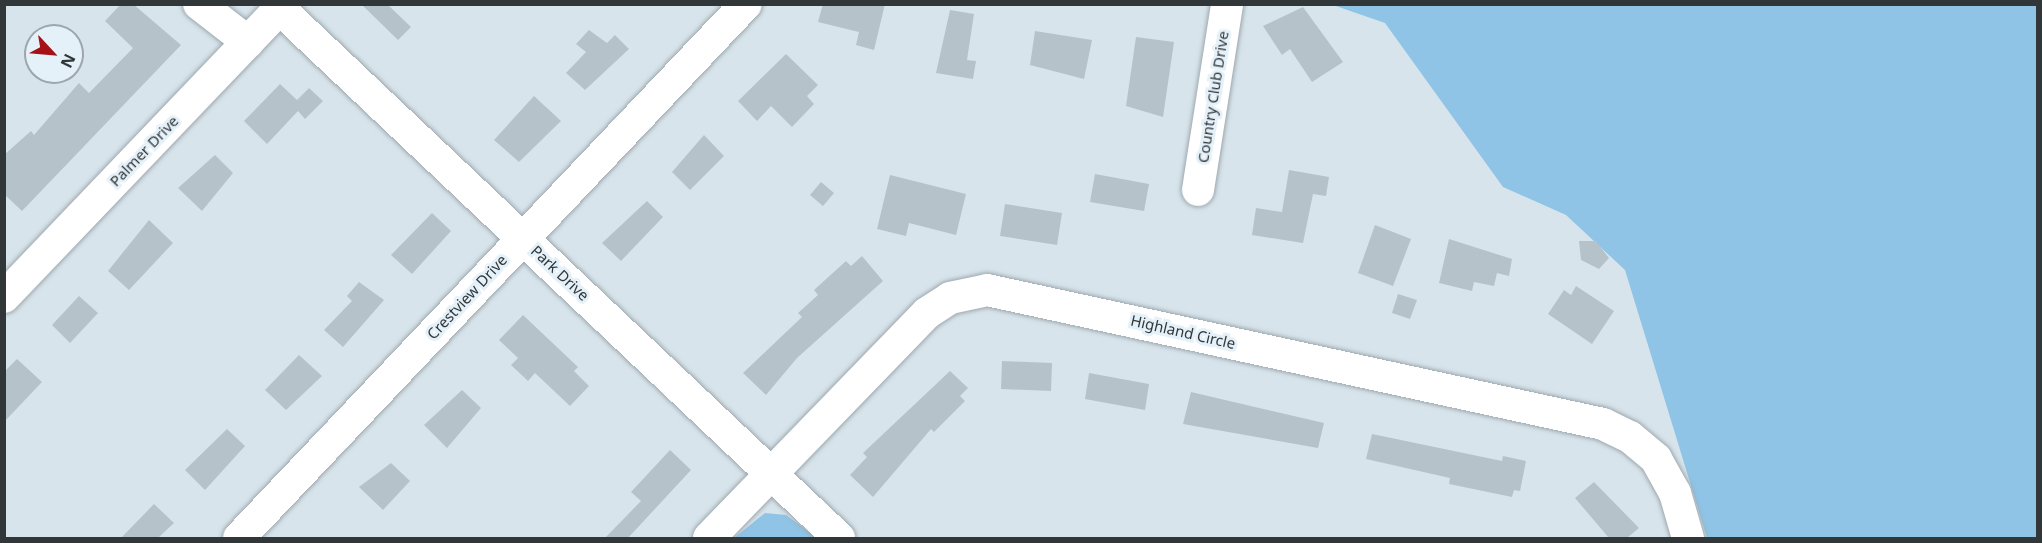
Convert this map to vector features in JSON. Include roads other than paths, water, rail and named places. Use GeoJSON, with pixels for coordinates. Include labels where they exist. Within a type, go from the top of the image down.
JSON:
{"type":"FeatureCollection","features":[{"type":"Feature","properties":{"kind":"street"},"geometry":{"type":"LineString","coordinates":[[199,4],[248,42]]}},
{"type":"Feature","properties":{"kind":"street","name":"Crestview Drive"},"geometry":{"type":"LineString","coordinates":[[239,538],[746,4]]}},
{"type":"Feature","properties":{"kind":"street","name":"Country Club Drive"},"geometry":{"type":"LineString","coordinates":[[1198,190],[1227,4]]}},
{"type":"Feature","properties":{"kind":"street","name":"Palmer Drive"},"geometry":{"type":"LineString","coordinates":[[4,297],[282,7]]}},
{"type":"Feature","properties":{"kind":"street","name":"Park Drive"},"geometry":{"type":"LineString","coordinates":[[282,7],[839,538]]}},
{"type":"Feature","properties":{"kind":"street","name":"Highland Circle"},"geometry":{"type":"LineString","coordinates":[[709,538],[927,313],[970,291],[1000,290],[1603,424],[1630,436],[1656,459],[1676,493],[1688,538]]}}]}
